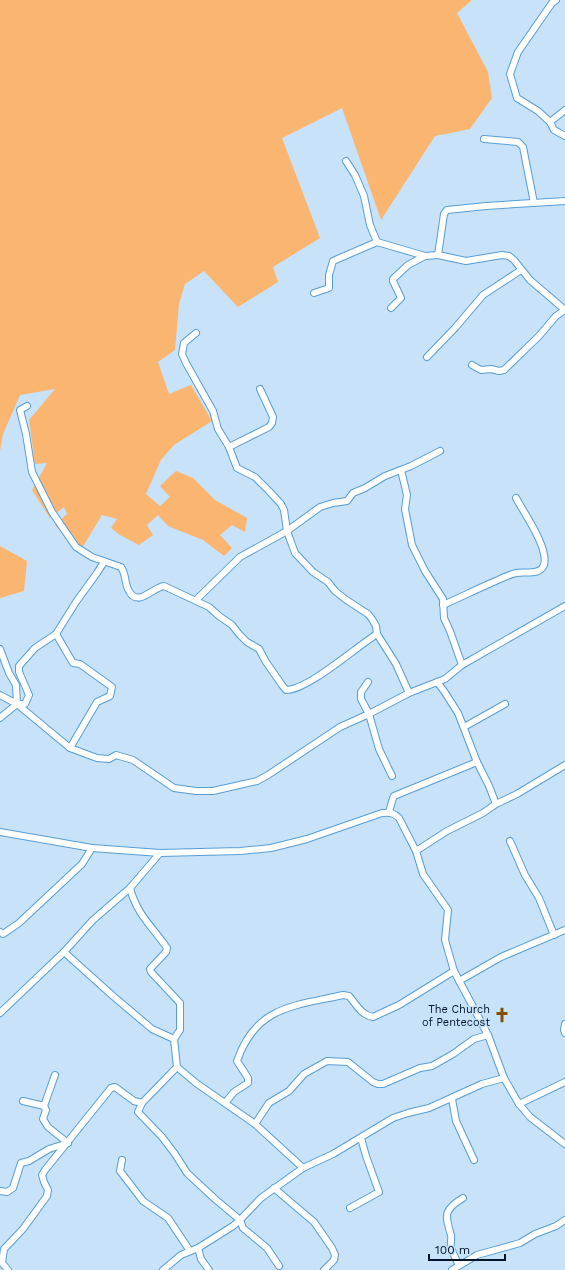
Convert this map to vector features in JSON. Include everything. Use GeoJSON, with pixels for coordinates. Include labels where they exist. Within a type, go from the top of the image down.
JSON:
{"type":"FeatureCollection","features":[{"type":"Feature","properties":{"kind":"street"},"geometry":{"type":"LineString","coordinates":[[556,0],[552,3],[518,52],[510,74],[517,98],[538,111],[550,122],[554,130],[565,136]]}},
{"type":"Feature","properties":{"kind":"street"},"geometry":{"type":"LineString","coordinates":[[550,122],[565,110]]}},
{"type":"Feature","properties":{"kind":"street"},"geometry":{"type":"LineString","coordinates":[[484,139],[518,142],[523,148],[534,203]]}},
{"type":"Feature","properties":{"kind":"street"},"geometry":{"type":"LineString","coordinates":[[346,161],[355,175],[364,196],[370,225],[377,242]]}},
{"type":"Feature","properties":{"kind":"street"},"geometry":{"type":"LineString","coordinates":[[438,255],[444,214],[447,210],[565,201]]}},
{"type":"Feature","properties":{"kind":"street"},"geometry":{"type":"LineString","coordinates":[[314,293],[329,288],[329,275],[333,261],[377,242],[425,256],[438,255],[466,261],[509,256],[521,270],[565,310],[556,316],[539,336],[504,370],[481,370],[472,365]]}},
{"type":"Feature","properties":{"kind":"street"},"geometry":{"type":"LineString","coordinates":[[391,308],[401,298],[393,279],[408,265],[425,256]]}},
{"type":"Feature","properties":{"kind":"street"},"geometry":{"type":"LineString","coordinates":[[427,357],[483,296],[521,270]]}},
{"type":"Feature","properties":{"kind":"street"},"geometry":{"type":"LineString","coordinates":[[196,333],[184,343],[182,354],[195,381],[213,411],[218,429],[229,447],[237,468],[255,477],[281,504],[284,510],[287,531],[295,553],[313,572],[328,582],[335,591],[368,614],[376,626],[377,634],[396,664],[409,693]]}},
{"type":"Feature","properties":{"kind":"street"},"geometry":{"type":"LineString","coordinates":[[229,447],[269,426],[272,422],[273,417],[260,389]]}},
{"type":"Feature","properties":{"kind":"street"},"geometry":{"type":"LineString","coordinates":[[27,406],[20,410],[26,434],[32,472],[52,512],[76,547],[92,557],[121,567],[126,578],[127,587],[131,594],[135,597],[142,597],[159,587],[164,586],[174,592],[196,600],[209,607],[232,625],[238,634],[247,642],[259,649],[266,662],[286,690],[298,688],[312,680],[377,634]]}},
{"type":"Feature","properties":{"kind":"street"},"geometry":{"type":"LineString","coordinates":[[196,600],[240,556],[287,531],[320,507],[347,501],[354,493],[384,476],[401,470],[440,451]]}},
{"type":"Feature","properties":{"kind":"street"},"geometry":{"type":"LineString","coordinates":[[401,470],[404,478],[406,508],[412,545],[425,571],[443,599],[444,618],[462,665]]}},
{"type":"Feature","properties":{"kind":"street"},"geometry":{"type":"LineString","coordinates":[[443,605],[517,572],[533,572],[541,570],[544,564],[543,552],[536,534],[516,498]]}},
{"type":"Feature","properties":{"kind":"street"},"geometry":{"type":"LineString","coordinates":[[0,718],[17,704],[24,704],[29,695],[19,672],[19,666],[34,648],[56,634],[104,562]]}},
{"type":"Feature","properties":{"kind":"street"},"geometry":{"type":"LineString","coordinates":[[0,695],[17,704],[70,748],[97,758],[109,759],[116,756],[133,760],[174,788],[196,791],[213,790],[257,781],[340,727],[409,693],[445,679],[462,665],[565,606]]}},
{"type":"Feature","properties":{"kind":"street"},"geometry":{"type":"LineString","coordinates":[[56,634],[73,663],[80,664],[112,687],[110,696],[97,702],[70,748]]}},
{"type":"Feature","properties":{"kind":"street"},"geometry":{"type":"LineString","coordinates":[[0,649],[8,673],[16,685],[17,704]]}},
{"type":"Feature","properties":{"kind":"street"},"geometry":{"type":"LineString","coordinates":[[368,682],[361,695],[362,700],[369,714],[379,749],[392,776]]}},
{"type":"Feature","properties":{"kind":"street"},"geometry":{"type":"LineString","coordinates":[[437,682],[458,713],[477,762],[496,804]]}},
{"type":"Feature","properties":{"kind":"street"},"geometry":{"type":"LineString","coordinates":[[464,727],[505,704]]}},
{"type":"Feature","properties":{"kind":"street"},"geometry":{"type":"LineString","coordinates":[[389,812],[394,796],[477,762]]}},
{"type":"Feature","properties":{"kind":"street"},"geometry":{"type":"LineString","coordinates":[[416,851],[565,765]]}},
{"type":"Feature","properties":{"kind":"street"},"geometry":{"type":"LineString","coordinates":[[0,832],[92,848],[160,853],[240,851],[271,848],[308,839],[382,813],[389,812],[395,814],[399,818],[416,851],[423,874],[448,910],[446,940],[454,971],[488,1035],[504,1078],[519,1104],[530,1117],[565,1144]]}},
{"type":"Feature","properties":{"kind":"street"},"geometry":{"type":"LineString","coordinates":[[510,841],[525,875],[539,898],[554,935]]}},
{"type":"Feature","properties":{"kind":"street"},"geometry":{"type":"LineString","coordinates":[[0,932],[3,934],[20,923],[82,864],[92,848]]}},
{"type":"Feature","properties":{"kind":"street"},"geometry":{"type":"LineString","coordinates":[[0,1014],[64,952],[93,920],[130,888],[160,853]]}},
{"type":"Feature","properties":{"kind":"street"},"geometry":{"type":"LineString","coordinates":[[130,888],[137,908],[143,918],[167,948],[166,952],[150,969],[151,972],[180,1003],[180,1030],[174,1040],[177,1067],[196,1083],[255,1124],[303,1168]]}},
{"type":"Feature","properties":{"kind":"street"},"geometry":{"type":"LineString","coordinates":[[459,981],[501,957],[565,930]]}},
{"type":"Feature","properties":{"kind":"street"},"geometry":{"type":"LineString","coordinates":[[64,952],[113,996],[152,1028],[174,1040]]}},
{"type":"Feature","properties":{"kind":"street"},"geometry":{"type":"LineString","coordinates":[[224,1103],[234,1092],[248,1083],[248,1078],[237,1061],[239,1054],[253,1029],[263,1020],[278,1011],[296,1004],[343,995],[349,996],[365,1014],[373,1017],[399,1005],[454,971]]}},
{"type":"Feature","properties":{"kind":"street"},"geometry":{"type":"LineString","coordinates":[[565,1024],[565,1033]]}},
{"type":"Feature","properties":{"kind":"street"},"geometry":{"type":"LineString","coordinates":[[255,1124],[269,1103],[289,1091],[304,1074],[327,1061],[348,1062],[373,1082],[383,1084],[420,1068],[432,1066],[453,1054],[474,1039],[488,1035]]}},
{"type":"Feature","properties":{"kind":"street"},"geometry":{"type":"LineString","coordinates":[[177,1067],[142,1103],[138,1112],[162,1137],[186,1172],[240,1220],[243,1228],[267,1248],[279,1266]]}},
{"type":"Feature","properties":{"kind":"street"},"geometry":{"type":"LineString","coordinates":[[55,1075],[44,1106],[46,1110],[43,1119],[48,1127],[68,1143]]}},
{"type":"Feature","properties":{"kind":"street"},"geometry":{"type":"LineString","coordinates":[[163,1270],[181,1255],[198,1248],[240,1220],[261,1198],[303,1168],[334,1154],[393,1118],[429,1108],[452,1099],[482,1084],[504,1078]]}},
{"type":"Feature","properties":{"kind":"street"},"geometry":{"type":"LineString","coordinates":[[519,1104],[565,1082]]}},
{"type":"Feature","properties":{"kind":"street"},"geometry":{"type":"LineString","coordinates":[[8,1270],[2,1263],[4,1249],[23,1229],[47,1196],[48,1190],[42,1175],[45,1170],[111,1088],[115,1087],[134,1101],[142,1103]]}},
{"type":"Feature","properties":{"kind":"street"},"geometry":{"type":"LineString","coordinates":[[452,1099],[456,1121],[474,1160]]}},
{"type":"Feature","properties":{"kind":"street"},"geometry":{"type":"LineString","coordinates":[[23,1101],[44,1106]]}},
{"type":"Feature","properties":{"kind":"street"},"geometry":{"type":"LineString","coordinates":[[350,1208],[379,1192],[361,1138]]}},
{"type":"Feature","properties":{"kind":"street"},"geometry":{"type":"LineString","coordinates":[[0,1191],[7,1192],[13,1188],[21,1163],[29,1161],[49,1149],[68,1143]]}},
{"type":"Feature","properties":{"kind":"street"},"geometry":{"type":"LineString","coordinates":[[122,1160],[120,1171],[130,1185],[143,1200],[168,1218],[190,1251]]}},
{"type":"Feature","properties":{"kind":"street"},"geometry":{"type":"LineString","coordinates":[[274,1188],[314,1222],[332,1248],[335,1255],[334,1260],[324,1270]]}},
{"type":"Feature","properties":{"kind":"street"},"geometry":{"type":"LineString","coordinates":[[459,1265],[451,1247],[452,1237],[446,1217],[448,1211],[456,1202],[463,1198]]}},
{"type":"Feature","properties":{"kind":"street"},"geometry":{"type":"LineString","coordinates":[[452,1270],[477,1255],[520,1243],[535,1234],[556,1226],[565,1220]]}},
{"type":"Feature","properties":{"kind":"street"},"geometry":{"type":"LineString","coordinates":[[198,1248],[201,1259],[209,1270]]}},
{"type":"Feature","properties":{"kind":"shaded area"},"geometry":{"type":"Polygon","coordinates":[[[0,0],[472,0],[457,13],[488,72],[492,98],[470,129],[435,136],[381,220],[342,108],[282,138],[320,238],[273,267],[278,282],[238,307],[204,271],[185,284],[179,304],[175,350],[158,362],[169,394],[191,385],[212,421],[174,445],[161,460],[146,494],[160,506],[170,497],[160,486],[176,471],[193,478],[215,500],[247,518],[245,532],[232,525],[220,535],[232,548],[224,556],[203,540],[168,526],[158,515],[147,525],[153,535],[139,545],[120,535],[111,528],[117,519],[102,515],[79,553],[55,525],[67,514],[64,507],[50,518],[32,490],[47,463],[35,464],[29,420],[55,389],[20,395],[3,434],[0,451],[0,0]]]}},
{"type":"Feature","properties":{"kind":"shaded area"},"geometry":{"type":"Polygon","coordinates":[[[0,546],[27,561],[24,591],[0,598],[0,546]]]}},
{"type":"Feature","properties":{"kind":"place","name":"The Church of Pentecost"},"geometry":{"type":"Point","coordinates":[502,1015]}}]}
